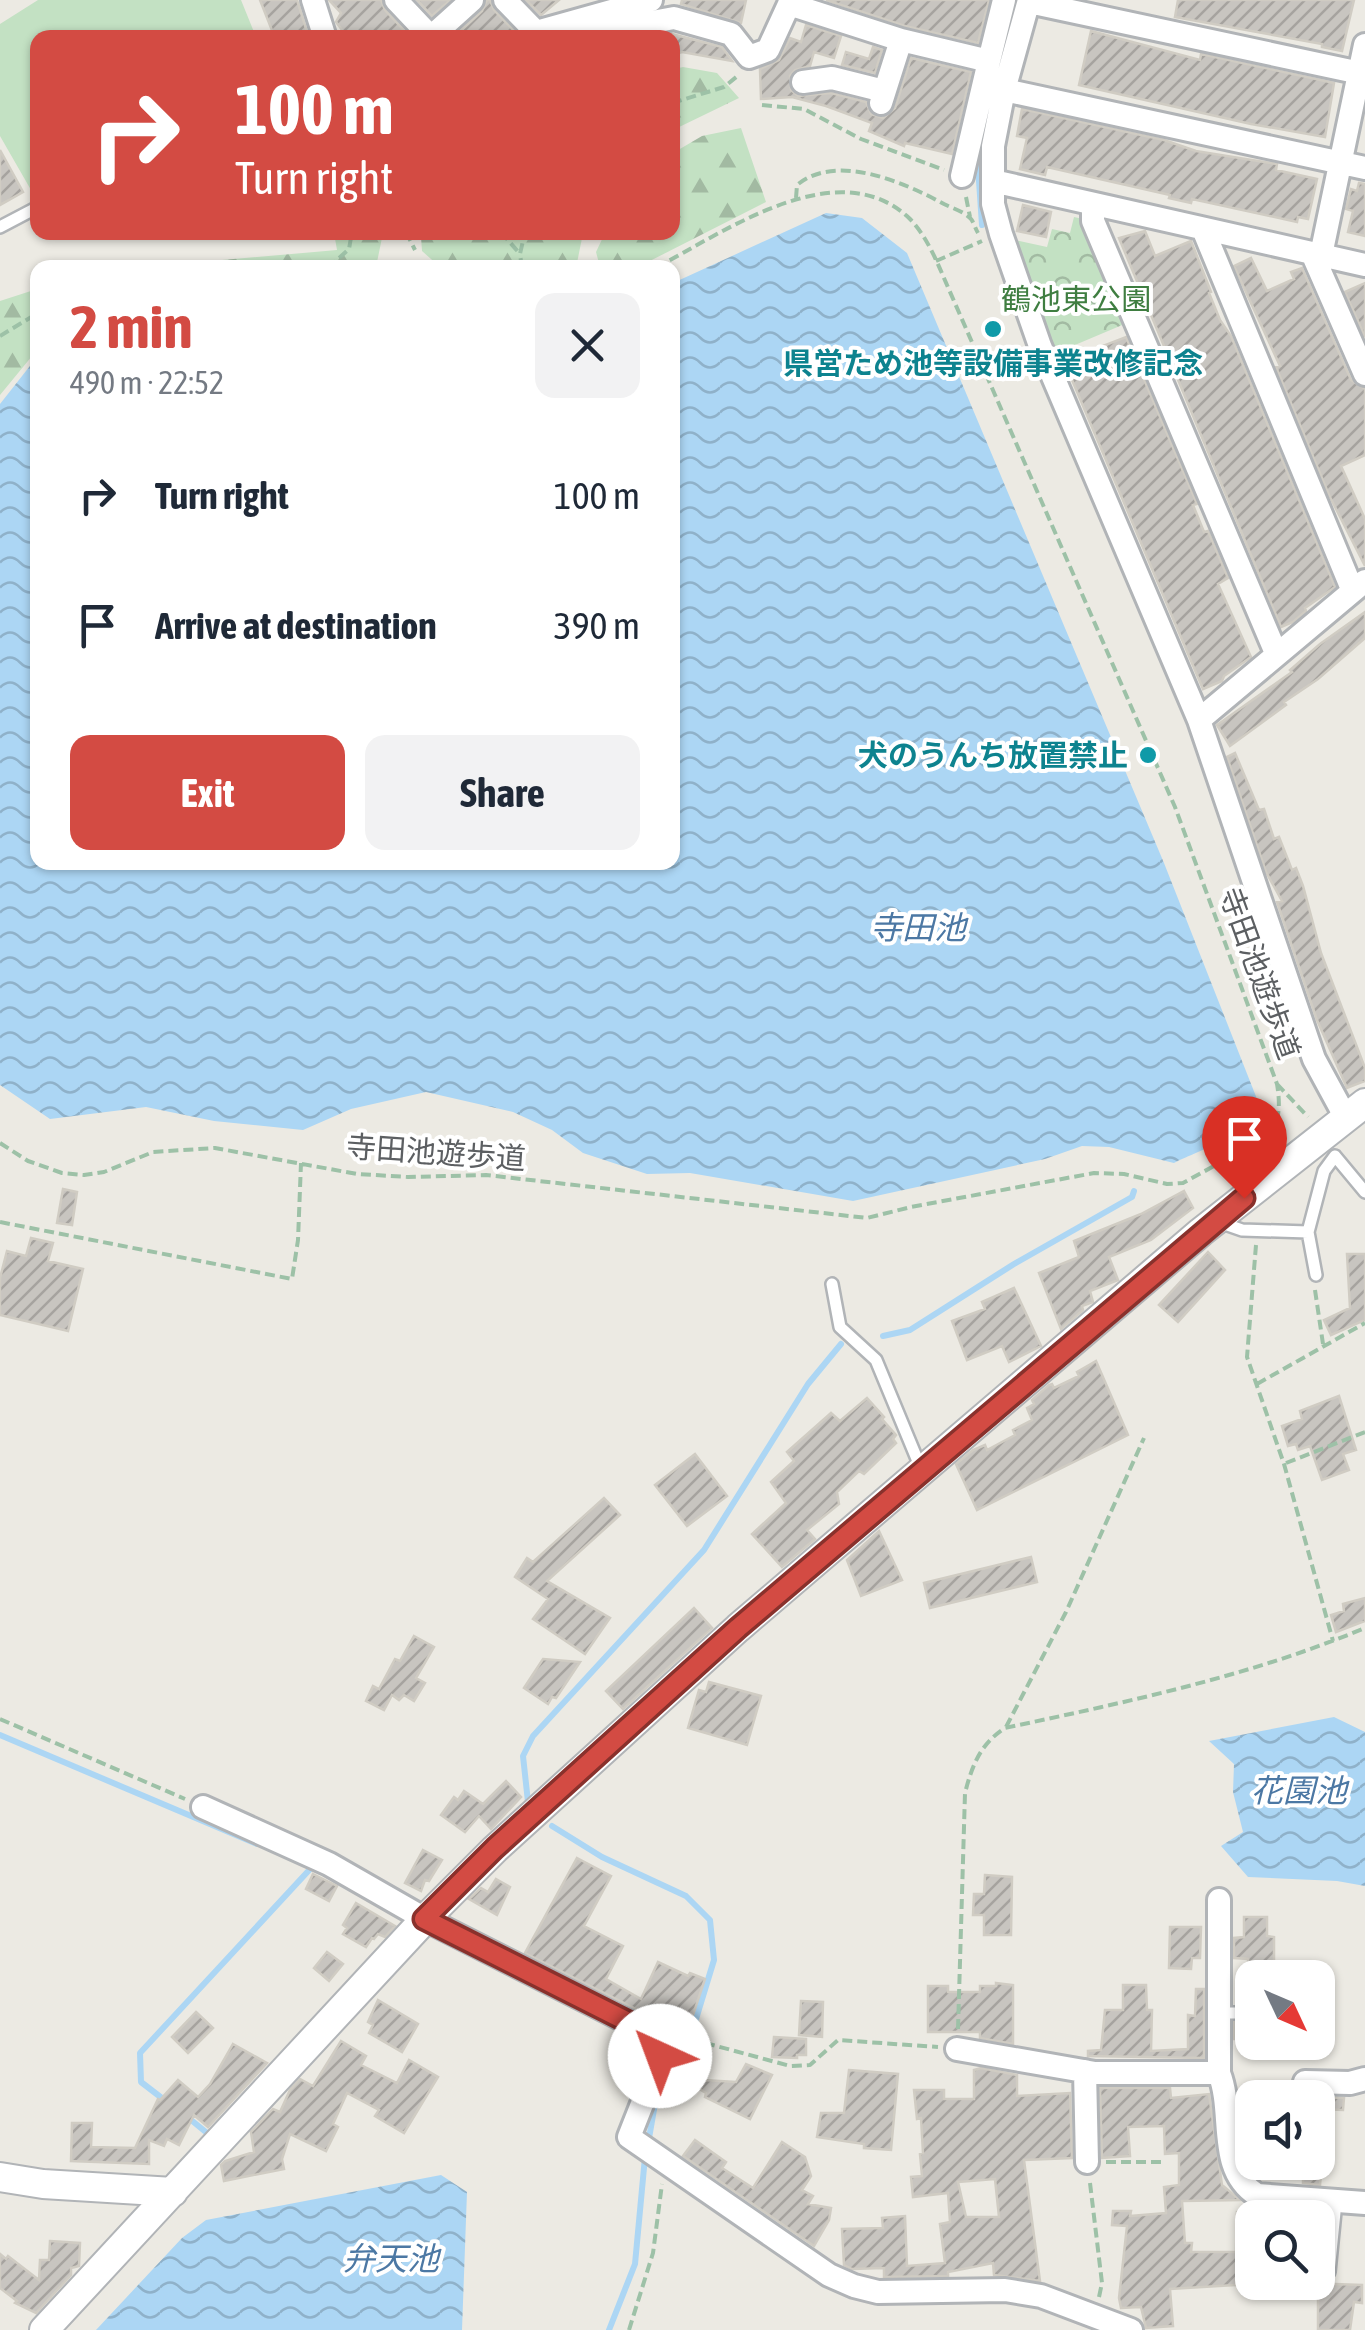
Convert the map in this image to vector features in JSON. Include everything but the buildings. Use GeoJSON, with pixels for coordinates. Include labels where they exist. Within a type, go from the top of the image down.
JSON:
{"type":"FeatureCollection","features":[{"type":"Feature","properties":{"kind":"street"},"geometry":{"type":"LineString","coordinates":[[313,0],[323,30]]}},
{"type":"Feature","properties":{"kind":"street"},"geometry":{"type":"LineString","coordinates":[[396,0],[424,30]]}},
{"type":"Feature","properties":{"kind":"street"},"geometry":{"type":"LineString","coordinates":[[438,30],[472,0]]}},
{"type":"Feature","properties":{"kind":"street"},"geometry":{"type":"LineString","coordinates":[[505,0],[532,30]]}},
{"type":"Feature","properties":{"kind":"street"},"geometry":{"type":"LineString","coordinates":[[962,171],[1004,0]]}},
{"type":"Feature","properties":{"kind":"street"},"geometry":{"type":"LineString","coordinates":[[553,30],[644,1]]}},
{"type":"Feature","properties":{"kind":"street"},"geometry":{"type":"LineString","coordinates":[[44,2330],[424,1919],[495,1848],[710,1654],[922,1471],[1216,1221],[1356,1111],[1314,1059],[1199,720],[991,238],[993,146],[1029,1],[1362,74]]}},
{"type":"Feature","properties":{"kind":"street"},"geometry":{"type":"LineString","coordinates":[[609,30],[674,18],[731,34],[749,57],[768,50],[790,2],[901,40],[988,61]]}},
{"type":"Feature","properties":{"kind":"street"},"geometry":{"type":"LineString","coordinates":[[803,82],[832,78],[883,97],[901,40]]}},
{"type":"Feature","properties":{"kind":"street"},"geometry":{"type":"LineString","coordinates":[[1365,45],[1362,74],[1317,254],[1365,374]]}},
{"type":"Feature","properties":{"kind":"street"},"geometry":{"type":"LineString","coordinates":[[1004,90],[1365,168]]}},
{"type":"Feature","properties":{"kind":"street"},"geometry":{"type":"LineString","coordinates":[[993,181],[1365,265]]}},
{"type":"Feature","properties":{"kind":"street"},"geometry":{"type":"LineString","coordinates":[[1093,205],[1093,221],[1276,654]]}},
{"type":"Feature","properties":{"kind":"street"},"geometry":{"type":"LineString","coordinates":[[1199,720],[1359,585],[1203,228]]}},
{"type":"Feature","properties":{"kind":"street"},"geometry":{"type":"LineString","coordinates":[[203,1807],[330,1864],[424,1919],[654,2035],[660,2056],[630,2136],[829,2275],[878,2292],[1005,2290],[1041,2296],[1130,2330]]}},
{"type":"Feature","properties":{"kind":"street"},"geometry":{"type":"LineString","coordinates":[[1219,1900],[1219,2073],[1225,2089],[1233,2170],[1242,2186],[1256,2195],[1365,2204]]}},
{"type":"Feature","properties":{"kind":"street"},"geometry":{"type":"LineString","coordinates":[[958,2049],[1085,2071],[1219,2073]]}},
{"type":"Feature","properties":{"kind":"street"},"geometry":{"type":"LineString","coordinates":[[1085,2071],[1087,2162]]}},
{"type":"Feature","properties":{"kind":"street"},"geometry":{"type":"LineString","coordinates":[[1335,2083],[1365,2079]]}},
{"type":"Feature","properties":{"kind":"street"},"geometry":{"type":"LineString","coordinates":[[0,2177],[43,2184],[173,2192]]}},
{"type":"Feature","properties":{"kind":"lane"},"geometry":{"type":"LineString","coordinates":[[0,227],[30,211]]}},
{"type":"Feature","properties":{"kind":"lane"},"geometry":{"type":"LineString","coordinates":[[1316,1275],[1308,1232],[1324,1171],[1335,1156],[1365,1192]]}},
{"type":"Feature","properties":{"kind":"lane"},"geometry":{"type":"LineString","coordinates":[[1216,1221],[1242,1230],[1308,1232]]}},
{"type":"Feature","properties":{"kind":"lane"},"geometry":{"type":"LineString","coordinates":[[832,1284],[840,1326],[876,1360],[922,1471]]}},
{"type":"Feature","properties":{"kind":"lane"},"geometry":{"type":"LineString","coordinates":[[1218,2013],[1235,2014]]}},
{"type":"Feature","properties":{"kind":"lane"},"geometry":{"type":"LineString","coordinates":[[1335,2214],[1336,2202]]}},
{"type":"Feature","properties":{"kind":"path"},"geometry":{"type":"LineString","coordinates":[[680,100],[737,78],[749,57]]}},
{"type":"Feature","properties":{"kind":"path"},"geometry":{"type":"LineString","coordinates":[[762,105],[795,106],[861,139],[948,171],[962,171]]}},
{"type":"Feature","properties":{"kind":"path"},"geometry":{"type":"LineString","coordinates":[[796,198],[797,185],[803,180],[838,172],[860,173],[913,187],[970,217],[991,238],[936,261]]}},
{"type":"Feature","properties":{"kind":"path","name":"寺田池遊歩道"},"geometry":{"type":"LineString","coordinates":[[0,1142],[28,1161],[62,1173],[84,1175],[104,1172],[153,1152],[215,1148],[356,1174],[408,1178],[486,1175],[867,1218],[1094,1173],[1183,1183],[1275,1130],[1280,1101],[1277,1084],[1175,808],[936,261],[911,220],[892,205],[870,196],[837,190],[796,198],[671,260]]}},
{"type":"Feature","properties":{"kind":"path"},"geometry":{"type":"LineString","coordinates":[[336,260],[348,249],[350,240]]}},
{"type":"Feature","properties":{"kind":"path"},"geometry":{"type":"LineString","coordinates":[[410,240],[415,250]]}},
{"type":"Feature","properties":{"kind":"path"},"geometry":{"type":"LineString","coordinates":[[508,240],[520,254]]}},
{"type":"Feature","properties":{"kind":"path"},"geometry":{"type":"LineString","coordinates":[[521,260],[523,240]]}},
{"type":"Feature","properties":{"kind":"path"},"geometry":{"type":"LineString","coordinates":[[0,336],[30,318]]}},
{"type":"Feature","properties":{"kind":"path"},"geometry":{"type":"LineString","coordinates":[[0,1222],[292,1280],[301,1162]]}},
{"type":"Feature","properties":{"kind":"path"},"geometry":{"type":"LineString","coordinates":[[1257,1231],[1248,1358],[1284,1464],[1332,1642]]}},
{"type":"Feature","properties":{"kind":"path"},"geometry":{"type":"LineString","coordinates":[[1316,1275],[1313,1281],[1323,1344]]}},
{"type":"Feature","properties":{"kind":"path"},"geometry":{"type":"LineString","coordinates":[[1257,1384],[1365,1323]]}},
{"type":"Feature","properties":{"kind":"path"},"geometry":{"type":"LineString","coordinates":[[1284,1464],[1365,1432]]}},
{"type":"Feature","properties":{"kind":"path"},"geometry":{"type":"LineString","coordinates":[[1005,1728],[1066,1612],[1144,1438]]}},
{"type":"Feature","properties":{"kind":"path"},"geometry":{"type":"LineString","coordinates":[[677,2035],[790,2066],[810,2065],[838,2040],[958,2049],[964,1793],[973,1760],[995,1734],[1005,1728],[1230,1675],[1365,1628]]}},
{"type":"Feature","properties":{"kind":"path"},"geometry":{"type":"LineString","coordinates":[[0,1719],[203,1807]]}},
{"type":"Feature","properties":{"kind":"path"},"geometry":{"type":"LineString","coordinates":[[629,2330],[653,2253],[665,2162]]}},
{"type":"Feature","properties":{"kind":"path"},"geometry":{"type":"LineString","coordinates":[[1096,2317],[1102,2284],[1087,2162],[1161,2162]]}},
{"type":"Feature","properties":{"kind":"green space"},"geometry":{"type":"Polygon","coordinates":[[[38,0],[241,0],[253,30],[30,30],[30,188],[0,136],[0,24],[38,0]]]}},
{"type":"Feature","properties":{"kind":"green space"},"geometry":{"type":"Polygon","coordinates":[[[680,68],[717,73],[739,98],[680,127],[680,68]]]}},
{"type":"Feature","properties":{"kind":"green space"},"geometry":{"type":"Polygon","coordinates":[[[741,128],[766,202],[652,260],[598,260],[596,252],[602,240],[680,240],[680,149],[702,136],[741,128]]]}},
{"type":"Feature","properties":{"kind":"green space","name":"鶴池東公園"},"geometry":{"type":"Polygon","coordinates":[[[1074,217],[1083,219],[1127,323],[1056,353],[1015,240],[1047,247],[1052,229],[1070,233],[1074,217]]]}},
{"type":"Feature","properties":{"kind":"green space"},"geometry":{"type":"Polygon","coordinates":[[[335,240],[382,240],[377,260],[223,260],[337,250],[335,240]]]}},
{"type":"Feature","properties":{"kind":"green space"},"geometry":{"type":"Polygon","coordinates":[[[421,240],[582,240],[578,260],[432,260],[422,251],[421,240]]]}},
{"type":"Feature","properties":{"kind":"green space"},"geometry":{"type":"Polygon","coordinates":[[[30,291],[30,359],[0,395],[0,301],[30,291]]]}},
{"type":"Feature","properties":{"kind":"water","name":"寺田池"},"geometry":{"type":"Polygon","coordinates":[[[826,213],[862,218],[907,253],[1164,863],[1257,1099],[1247,1122],[1225,1139],[1174,1163],[1109,1147],[1082,1146],[1045,1159],[853,1201],[690,1173],[647,1174],[583,1153],[552,1130],[513,1112],[426,1092],[351,1109],[303,1130],[214,1121],[146,1107],[50,1119],[0,1085],[0,404],[30,366],[30,870],[680,870],[680,280],[826,213]]]}},
{"type":"Feature","properties":{"kind":"water","name":"花園池"},"geometry":{"type":"Polygon","coordinates":[[[1334,1717],[1365,1732],[1365,1886],[1248,1877],[1221,1846],[1243,1832],[1233,1792],[1234,1764],[1209,1741],[1334,1717]]]}},
{"type":"Feature","properties":{"kind":"water","name":"弁天池"},"geometry":{"type":"Polygon","coordinates":[[[441,2175],[467,2192],[462,2330],[96,2330],[182,2238],[206,2220],[441,2175]]]}},
{"type":"Feature","properties":{"kind":"waterway"},"geometry":{"type":"LineString","coordinates":[[977,151],[982,225]]}},
{"type":"Feature","properties":{"kind":"waterway"},"geometry":{"type":"LineString","coordinates":[[883,1336],[910,1330],[1014,1264],[1132,1197],[1134,1191]]}},
{"type":"Feature","properties":{"kind":"waterway"},"geometry":{"type":"LineString","coordinates":[[528,1802],[523,1756],[533,1736],[704,1550],[808,1384],[841,1344]]}},
{"type":"Feature","properties":{"kind":"waterway"},"geometry":{"type":"LineString","coordinates":[[0,1735],[257,1844]]}},
{"type":"Feature","properties":{"kind":"waterway"},"geometry":{"type":"LineString","coordinates":[[552,1826],[602,1857],[686,1896],[710,1920],[714,1960],[692,2032],[656,2098],[648,2144]]}},
{"type":"Feature","properties":{"kind":"waterway"},"geometry":{"type":"LineString","coordinates":[[167,2102],[141,2082],[140,2053],[310,1866]]}},
{"type":"Feature","properties":{"kind":"waterway"},"geometry":{"type":"LineString","coordinates":[[185,2115],[207,2133]]}},
{"type":"Feature","properties":{"kind":"waterway"},"geometry":{"type":"LineString","coordinates":[[609,2330],[635,2264],[645,2157]]}},
{"type":"Feature","properties":{"kind":"place","name":"県営ため池等設備事業改修記念"},"geometry":{"type":"Point","coordinates":[993,329]}},
{"type":"Feature","properties":{"kind":"place","name":"犬のうんち放置禁止"},"geometry":{"type":"Point","coordinates":[1148,755]}},
{"type":"Feature","properties":{"kind":"route"},"geometry":{"type":"LineString","coordinates":[[660,2056],[654,2035],[424,1919],[495,1848],[738,1628],[1244,1198]]}}]}
